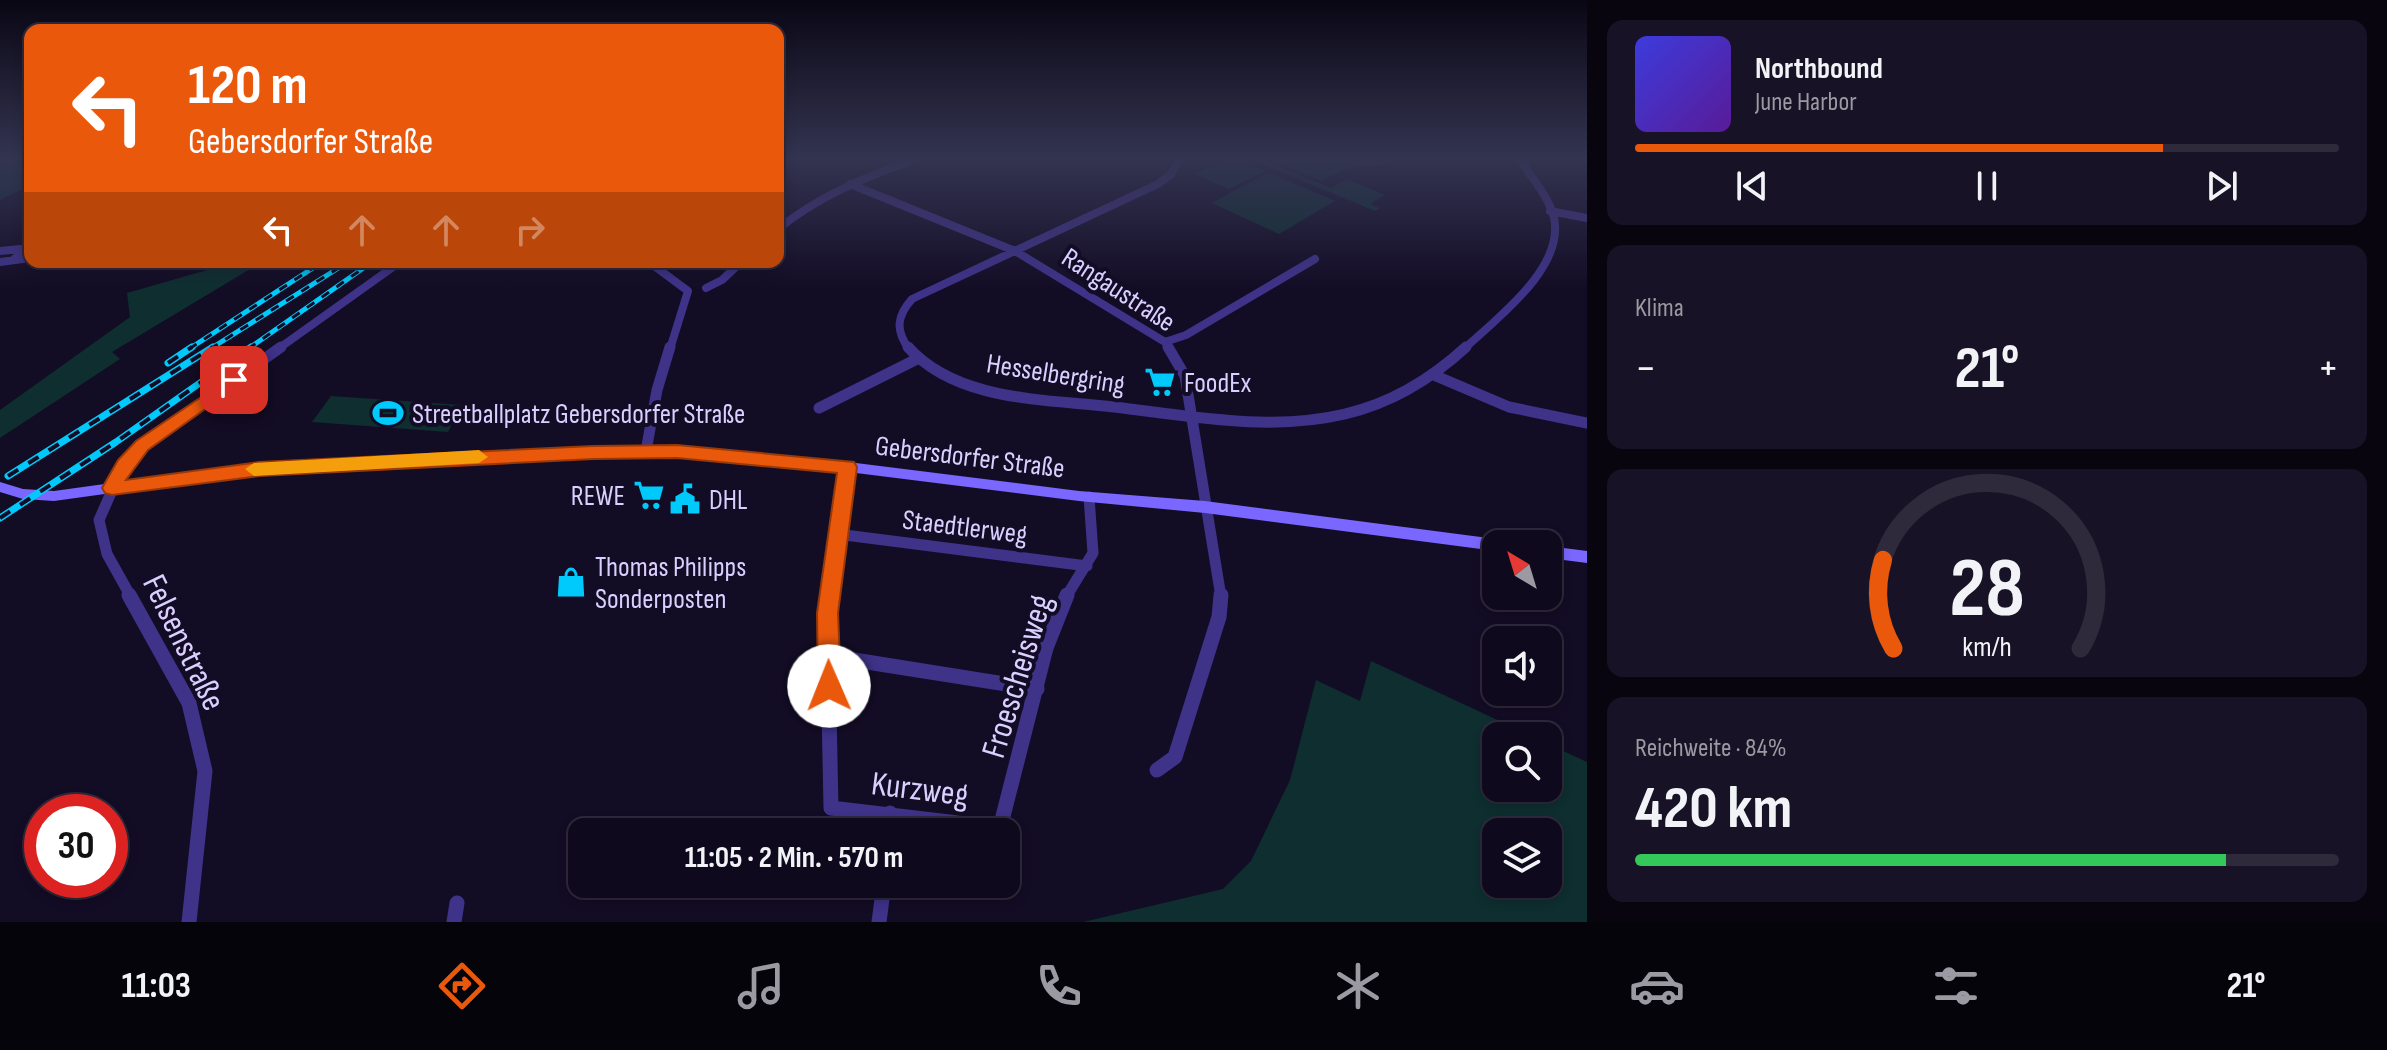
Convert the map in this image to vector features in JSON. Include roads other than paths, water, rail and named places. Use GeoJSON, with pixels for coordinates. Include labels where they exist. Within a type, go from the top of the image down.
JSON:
{"type":"FeatureCollection","features":[{"type":"Feature","properties":{"kind":"main road","name":"Gebersdorfer Straße"},"geometry":{"type":"LineString","coordinates":[[0,487],[43,496],[251,470],[646,451],[847,467],[1089,497],[1205,507],[1482,543]]}},
{"type":"Feature","properties":{"kind":"main road"},"geometry":{"type":"LineString","coordinates":[[1562,554],[1587,557]]}},
{"type":"Feature","properties":{"kind":"street"},"geometry":{"type":"LineString","coordinates":[[784,225],[814,203]]}},
{"type":"Feature","properties":{"kind":"street","name":"Rangaustraße"},"geometry":{"type":"LineString","coordinates":[[897,203],[1015,251],[1165,342],[1185,376],[1221,593],[1219,617],[1175,757],[1157,770]]}},
{"type":"Feature","properties":{"kind":"street"},"geometry":{"type":"LineString","coordinates":[[1015,251],[1117,203]]}},
{"type":"Feature","properties":{"kind":"street"},"geometry":{"type":"LineString","coordinates":[[1545,203],[1550,211],[1587,218]]}},
{"type":"Feature","properties":{"kind":"street","name":"Hesselbergring"},"geometry":{"type":"LineString","coordinates":[[1015,251],[912,299],[902,310],[898,325],[901,337],[919,358],[940,372],[984,389],[1057,401],[1257,422],[1328,417],[1387,401],[1436,376],[1526,288],[1547,262],[1556,237],[1550,211]]}},
{"type":"Feature","properties":{"kind":"street"},"geometry":{"type":"LineString","coordinates":[[0,251],[20,249],[20,254],[14,259]]}},
{"type":"Feature","properties":{"kind":"street"},"geometry":{"type":"LineString","coordinates":[[0,262],[24,258]]}},
{"type":"Feature","properties":{"kind":"street"},"geometry":{"type":"LineString","coordinates":[[1165,342],[1186,335],[1315,259]]}},
{"type":"Feature","properties":{"kind":"street","name":"Felsenstraße"},"geometry":{"type":"LineString","coordinates":[[189,922],[205,771],[189,703],[107,554],[99,520],[125,464],[142,446],[392,268]]}},
{"type":"Feature","properties":{"kind":"street"},"geometry":{"type":"LineString","coordinates":[[646,451],[657,390],[688,291],[657,268]]}},
{"type":"Feature","properties":{"kind":"street"},"geometry":{"type":"LineString","coordinates":[[706,288],[722,280],[735,268]]}},
{"type":"Feature","properties":{"kind":"street"},"geometry":{"type":"LineString","coordinates":[[819,408],[919,358]]}},
{"type":"Feature","properties":{"kind":"street"},"geometry":{"type":"LineString","coordinates":[[1436,376],[1508,409],[1544,418],[1587,423]]}},
{"type":"Feature","properties":{"kind":"street"},"geometry":{"type":"LineString","coordinates":[[847,467],[827,613],[829,656],[1037,689]]}},
{"type":"Feature","properties":{"kind":"street","name":"Froescheisweg"},"geometry":{"type":"LineString","coordinates":[[1003,818],[1062,603],[1093,553],[1089,497]]}},
{"type":"Feature","properties":{"kind":"street","name":"Staedtlerweg"},"geometry":{"type":"LineString","coordinates":[[837,534],[1087,566]]}},
{"type":"Feature","properties":{"kind":"street","name":"Kurzweg"},"geometry":{"type":"LineString","coordinates":[[829,656],[831,808],[927,818]]}},
{"type":"Feature","properties":{"kind":"street"},"geometry":{"type":"LineString","coordinates":[[890,813],[890,818]]}},
{"type":"Feature","properties":{"kind":"street"},"geometry":{"type":"LineString","coordinates":[[879,922],[882,898]]}},
{"type":"Feature","properties":{"kind":"street"},"geometry":{"type":"LineString","coordinates":[[454,922],[457,903]]}},
{"type":"Feature","properties":{"kind":"railway"},"geometry":{"type":"LineString","coordinates":[[189,349],[313,268]]}},
{"type":"Feature","properties":{"kind":"railway"},"geometry":{"type":"LineString","coordinates":[[210,349],[338,268]]}},
{"type":"Feature","properties":{"kind":"railway"},"geometry":{"type":"LineString","coordinates":[[248,349],[363,268]]}},
{"type":"Feature","properties":{"kind":"railway"},"geometry":{"type":"LineString","coordinates":[[8,476],[213,347]]}},
{"type":"Feature","properties":{"kind":"railway"},"geometry":{"type":"LineString","coordinates":[[0,518],[116,442],[251,347]]}},
{"type":"Feature","properties":{"kind":"railway"},"geometry":{"type":"LineString","coordinates":[[168,363],[189,349]]}},
{"type":"Feature","properties":{"kind":"place","name":"FoodEx"},"geometry":{"type":"Point","coordinates":[1160,382]}},
{"type":"Feature","properties":{"kind":"place","name":"Streetballplatz Gebersdorfer Straße"},"geometry":{"type":"Point","coordinates":[388,413]}},
{"type":"Feature","properties":{"kind":"place","name":"REWE"},"geometry":{"type":"Point","coordinates":[649,495]}},
{"type":"Feature","properties":{"kind":"place","name":"DHL"},"geometry":{"type":"Point","coordinates":[685,499]}},
{"type":"Feature","properties":{"kind":"place","name":"Thomas Philipps Sonderposten"},"geometry":{"type":"Point","coordinates":[571,582]}}]}
